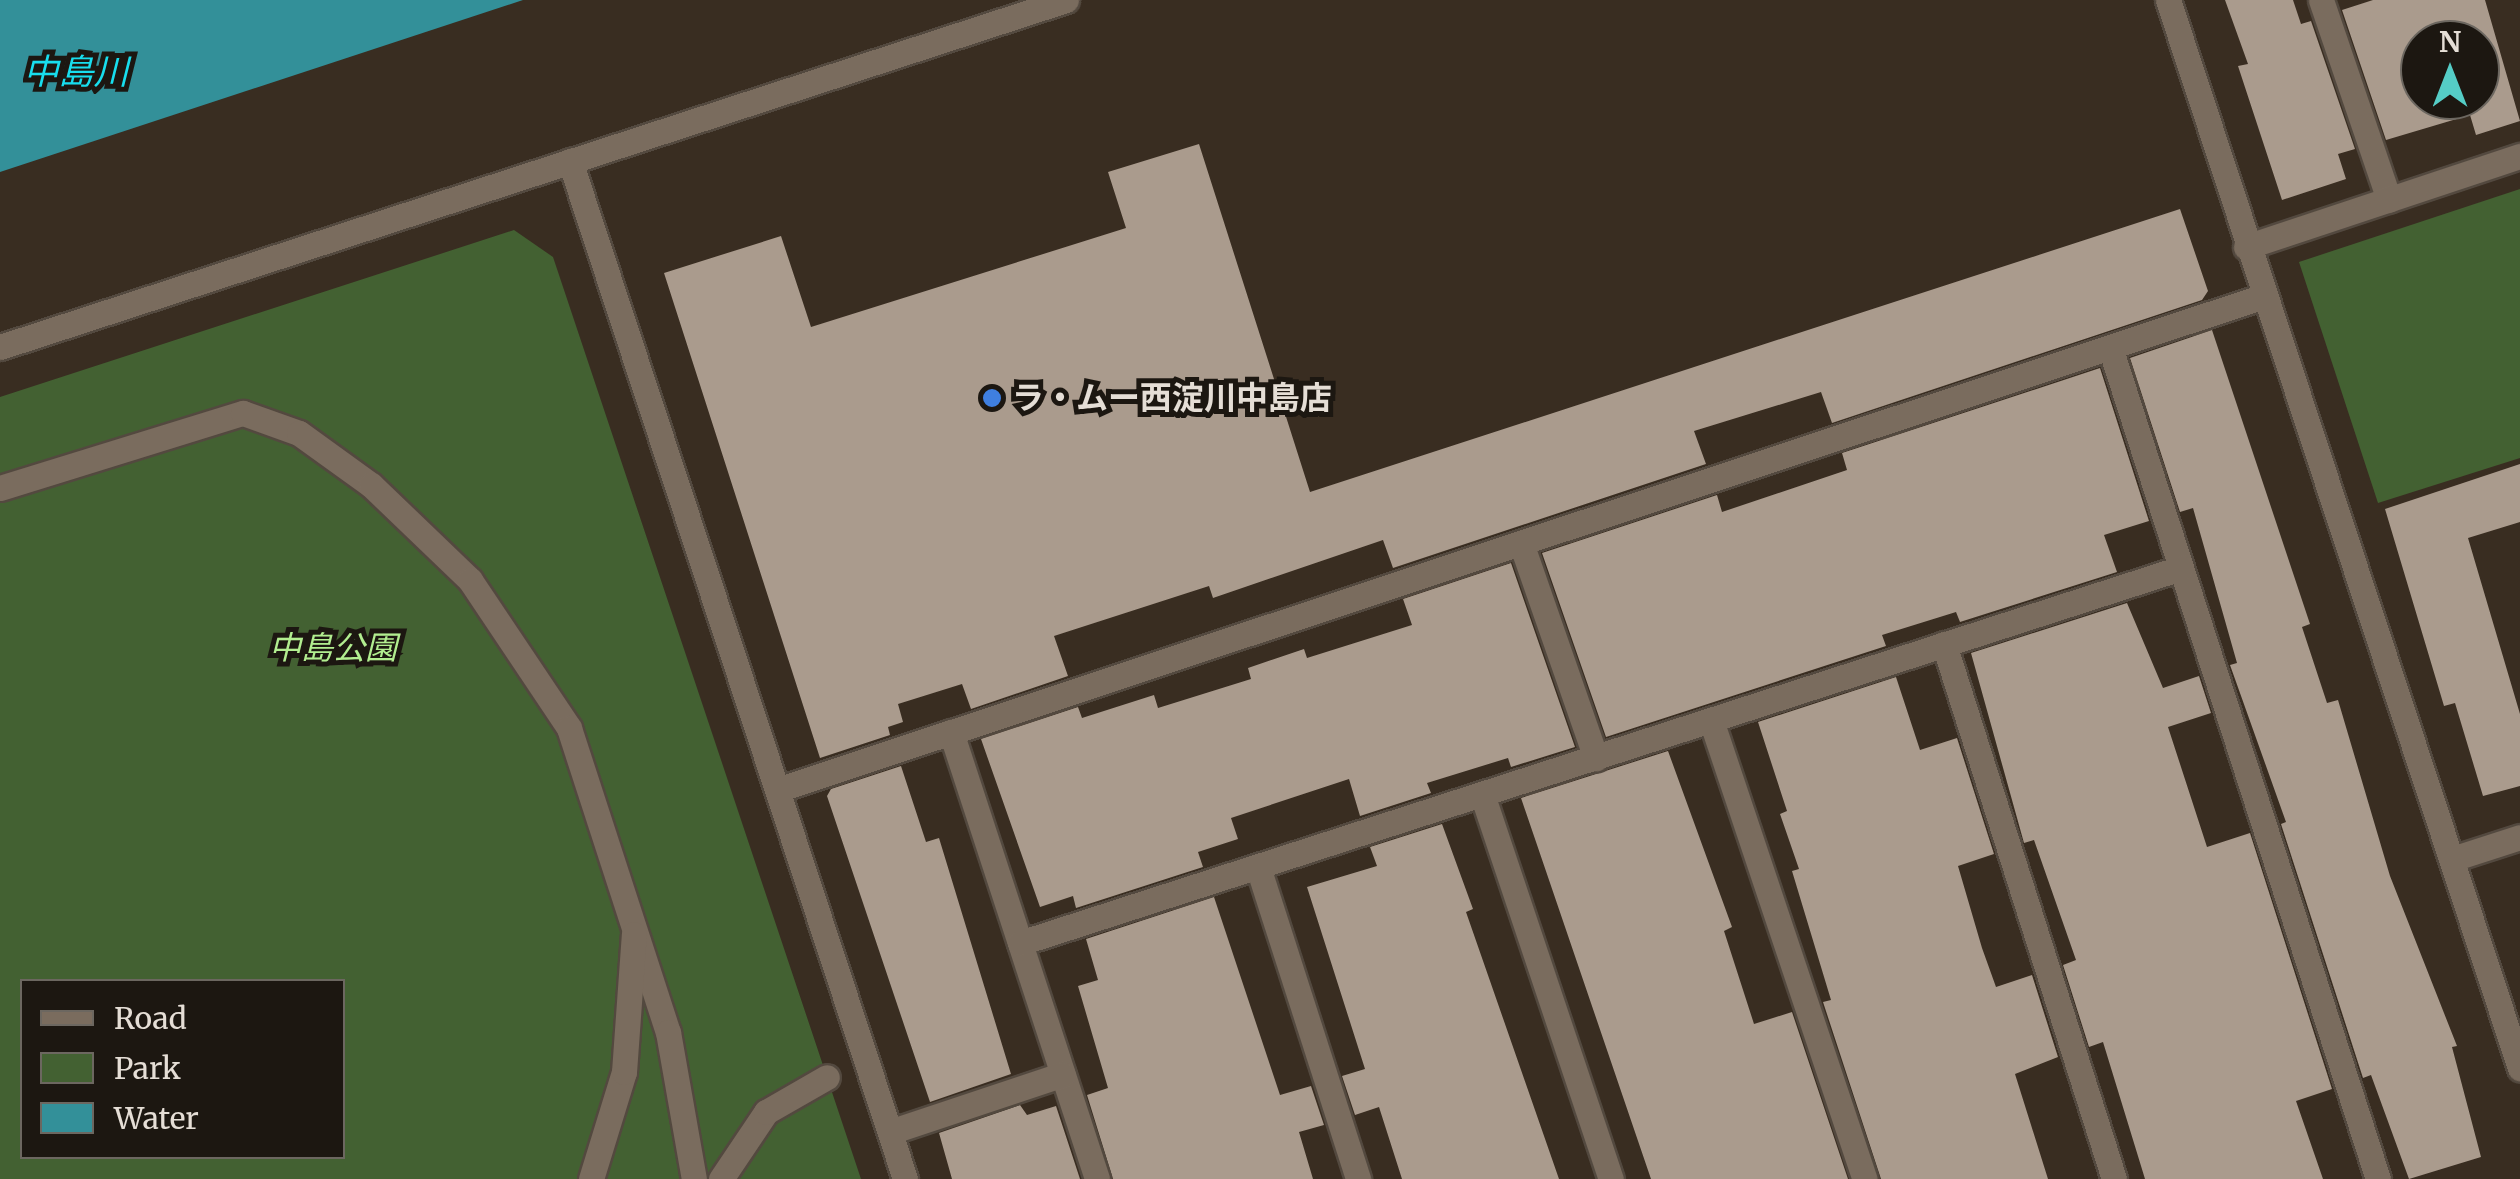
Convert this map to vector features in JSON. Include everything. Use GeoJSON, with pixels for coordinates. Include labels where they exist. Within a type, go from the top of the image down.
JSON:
{"type":"FeatureCollection","features":[{"type":"Feature","properties":{"kind":"street"},"geometry":{"type":"LineString","coordinates":[[0,346],[1066,0]]}},
{"type":"Feature","properties":{"kind":"street"},"geometry":{"type":"LineString","coordinates":[[2168,0],[2262,297],[2520,1068]]}},
{"type":"Feature","properties":{"kind":"street"},"geometry":{"type":"LineString","coordinates":[[2321,0],[2389,200]]}},
{"type":"Feature","properties":{"kind":"street"},"geometry":{"type":"LineString","coordinates":[[2246,247],[2520,156]]}},
{"type":"Feature","properties":{"kind":"street"},"geometry":{"type":"LineString","coordinates":[[570,161],[905,1179]]}},
{"type":"Feature","properties":{"kind":"street"},"geometry":{"type":"LineString","coordinates":[[777,790],[2262,297]]}},
{"type":"Feature","properties":{"kind":"street"},"geometry":{"type":"LineString","coordinates":[[2110,347],[2378,1179]]}},
{"type":"Feature","properties":{"kind":"street"},"geometry":{"type":"LineString","coordinates":[[0,488],[242,413],[299,433],[371,485],[470,580],[530,662],[569,728],[668,1032],[694,1179]]}},
{"type":"Feature","properties":{"kind":"street"},"geometry":{"type":"LineString","coordinates":[[1521,544],[1596,758]]}},
{"type":"Feature","properties":{"kind":"street"},"geometry":{"type":"LineString","coordinates":[[1020,943],[2181,568]]}},
{"type":"Feature","properties":{"kind":"street"},"geometry":{"type":"LineString","coordinates":[[1944,644],[2114,1179]]}},
{"type":"Feature","properties":{"kind":"street"},"geometry":{"type":"LineString","coordinates":[[1711,720],[1865,1179]]}},
{"type":"Feature","properties":{"kind":"street"},"geometry":{"type":"LineString","coordinates":[[952,732],[1097,1179]]}},
{"type":"Feature","properties":{"kind":"street"},"geometry":{"type":"LineString","coordinates":[[1482,794],[1611,1179]]}},
{"type":"Feature","properties":{"kind":"street"},"geometry":{"type":"LineString","coordinates":[[2452,859],[2520,837]]}},
{"type":"Feature","properties":{"kind":"street"},"geometry":{"type":"LineString","coordinates":[[1258,866],[1358,1179]]}},
{"type":"Feature","properties":{"kind":"street"},"geometry":{"type":"LineString","coordinates":[[590,1179],[624,1072],[635,923]]}},
{"type":"Feature","properties":{"kind":"street"},"geometry":{"type":"LineString","coordinates":[[890,1132],[1062,1074]]}},
{"type":"Feature","properties":{"kind":"street"},"geometry":{"type":"LineString","coordinates":[[721,1179],[766,1112],[826,1077]]}},
{"type":"Feature","properties":{"kind":"green space"},"geometry":{"type":"Polygon","coordinates":[[[2520,189],[2520,458],[2378,503],[2299,262],[2520,189]]]}},
{"type":"Feature","properties":{"kind":"green space","name":"中島公園"},"geometry":{"type":"Polygon","coordinates":[[[514,230],[553,257],[861,1179],[0,1179],[0,397],[514,230]]]}},
{"type":"Feature","properties":{"kind":"water","name":"中島川"},"geometry":{"type":"Polygon","coordinates":[[[0,0],[523,0],[0,172],[0,0]]]}},
{"type":"Feature","properties":{"kind":"building"},"geometry":{"type":"Polygon","coordinates":[[[2225,0],[2293,0],[2301,24],[2311,21],[2355,149],[2338,154],[2346,179],[2282,200],[2238,66],[2248,64],[2225,0]]]}},
{"type":"Feature","properties":{"kind":"building"},"geometry":{"type":"Polygon","coordinates":[[[2373,0],[2485,0],[2491,20],[2400,20],[2400,120],[2453,120],[2386,140],[2342,10],[2373,0]]]}},
{"type":"Feature","properties":{"kind":"building"},"geometry":{"type":"Polygon","coordinates":[[[2500,52],[2520,121],[2476,135],[2472,120],[2500,120],[2500,52]]]}},
{"type":"Feature","properties":{"kind":"building"},"geometry":{"type":"Polygon","coordinates":[[[1199,144],[1310,492],[2180,209],[2208,291],[2202,300],[1832,423],[1821,392],[1694,431],[1706,464],[1393,568],[1383,540],[1213,598],[1209,586],[1054,636],[1068,676],[971,709],[962,684],[898,704],[903,722],[888,727],[890,735],[820,758],[664,273],[781,236],[811,327],[1126,228],[1108,172],[1199,144]]]}},
{"type":"Feature","properties":{"kind":"building"},"geometry":{"type":"Polygon","coordinates":[[[2212,330],[2310,624],[2302,627],[2327,703],[2338,700],[2390,876],[2457,1046],[2452,1047],[2481,1157],[2409,1179],[2371,1075],[2363,1078],[2281,824],[2286,822],[2230,665],[2237,663],[2193,508],[2180,512],[2130,358],[2212,330]]]}},
{"type":"Feature","properties":{"kind":"building"},"geometry":{"type":"Polygon","coordinates":[[[2100,368],[2149,521],[2104,535],[2117,572],[1960,622],[1956,612],[1882,635],[1886,646],[1606,737],[1542,553],[1717,495],[1722,512],[1847,470],[1842,453],[2100,368]]]}},
{"type":"Feature","properties":{"kind":"building"},"geometry":{"type":"Polygon","coordinates":[[[2520,464],[2520,522],[2468,538],[2520,714],[2520,786],[2483,796],[2455,703],[2444,706],[2385,509],[2520,464]]]}},
{"type":"Feature","properties":{"kind":"building"},"geometry":{"type":"Polygon","coordinates":[[[1511,563],[1575,747],[1511,767],[1508,758],[1427,783],[1431,793],[1360,816],[1349,779],[1231,818],[1238,839],[1198,852],[1203,867],[1076,908],[1073,896],[1040,907],[981,739],[1078,707],[1082,718],[1154,695],[1158,708],[1251,679],[1248,668],[1304,649],[1307,658],[1412,625],[1403,599],[1511,563]]]}},
{"type":"Feature","properties":{"kind":"building"},"geometry":{"type":"Polygon","coordinates":[[[2127,603],[2163,688],[2199,676],[2211,713],[2168,727],[2207,847],[2250,833],[2332,1089],[2296,1101],[2323,1179],[2145,1179],[2103,1042],[2089,1047],[2063,965],[2076,960],[2034,840],[2024,843],[1971,653],[2127,603]]]}},
{"type":"Feature","properties":{"kind":"building"},"geometry":{"type":"Polygon","coordinates":[[[1896,677],[1920,750],[1957,738],[1994,854],[1958,866],[1982,948],[1996,987],[2032,975],[2058,1057],[2015,1074],[2048,1179],[1881,1179],[1823,1002],[1831,1000],[1792,871],[1799,869],[1780,814],[1787,811],[1758,722],[1896,677]]]}},
{"type":"Feature","properties":{"kind":"building"},"geometry":{"type":"Polygon","coordinates":[[[1668,751],[1732,927],[1724,931],[1754,1024],[1792,1012],[1848,1179],[1651,1179],[1521,798],[1668,751]]]}},
{"type":"Feature","properties":{"kind":"building"},"geometry":{"type":"Polygon","coordinates":[[[901,766],[926,842],[939,838],[1011,1074],[930,1102],[827,796],[831,789],[901,766]]]}},
{"type":"Feature","properties":{"kind":"building"},"geometry":{"type":"Polygon","coordinates":[[[1442,824],[1473,909],[1466,912],[1559,1179],[1402,1179],[1379,1107],[1355,1115],[1342,1076],[1365,1069],[1307,887],[1377,866],[1370,847],[1442,824]]]}},
{"type":"Feature","properties":{"kind":"building"},"geometry":{"type":"Polygon","coordinates":[[[1214,897],[1280,1095],[1311,1086],[1324,1125],[1299,1132],[1313,1179],[1113,1179],[1087,1095],[1108,1088],[1078,986],[1098,980],[1086,939],[1214,897]]]}},
{"type":"Feature","properties":{"kind":"building"},"geometry":{"type":"Polygon","coordinates":[[[1020,1105],[1027,1115],[1056,1106],[1080,1179],[952,1179],[939,1133],[1020,1105]]]}},
{"type":"Feature","properties":{"kind":"place","name":"ラ・ムー西淀川中島店"},"geometry":{"type":"Point","coordinates":[992,398]}}]}
